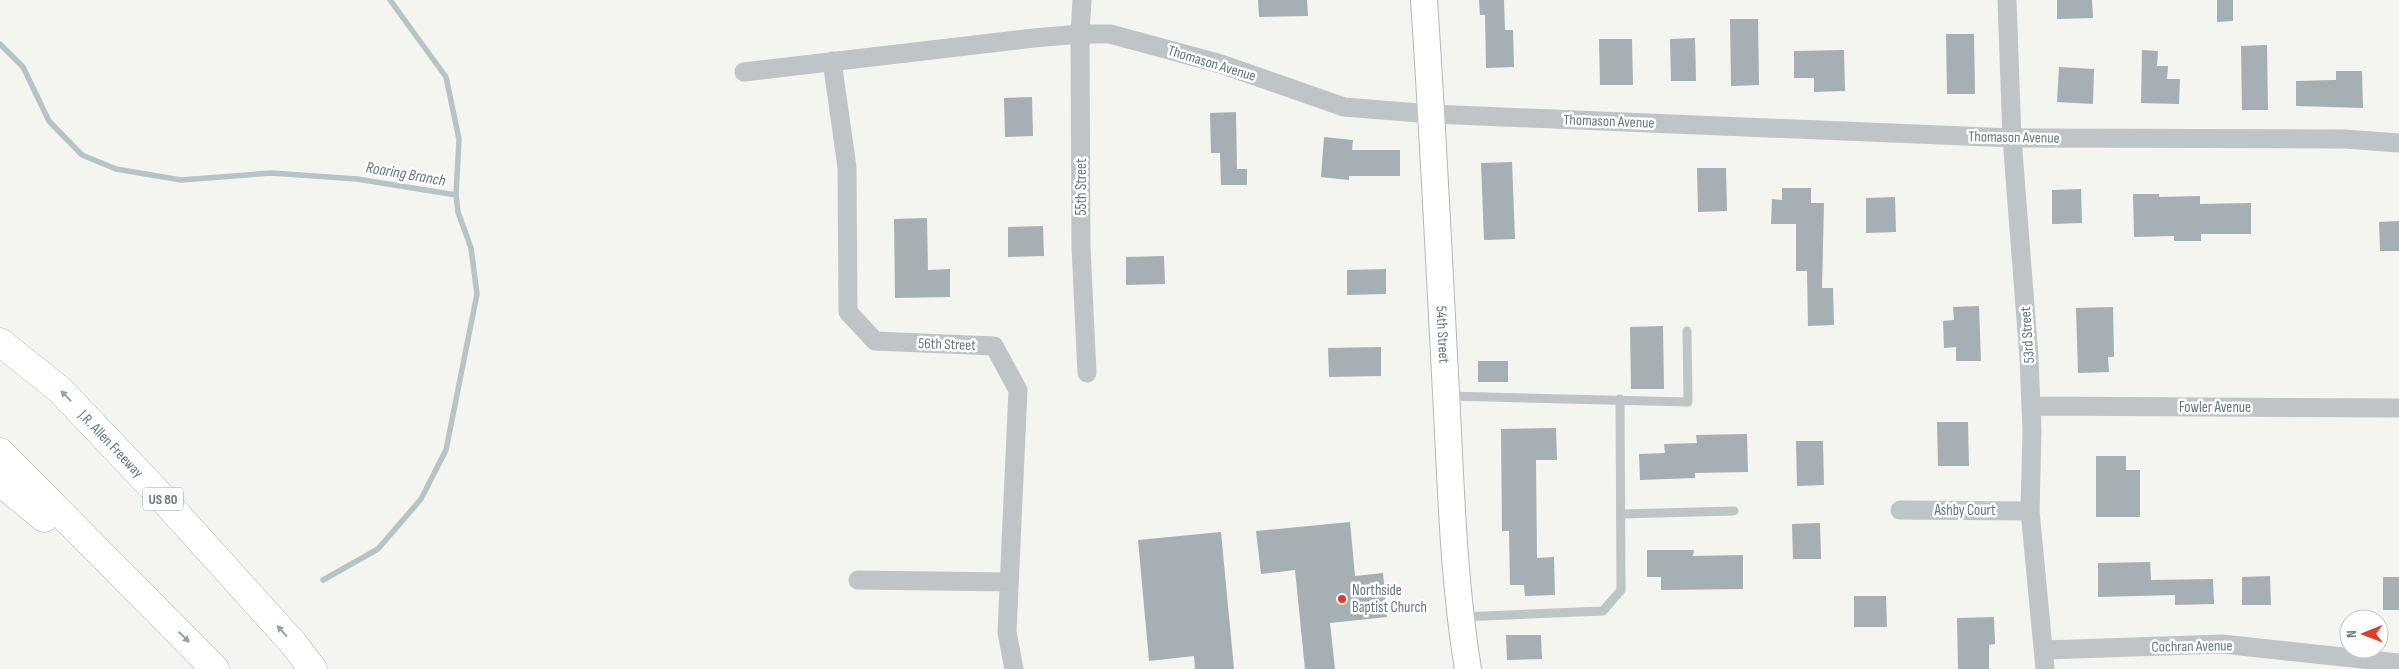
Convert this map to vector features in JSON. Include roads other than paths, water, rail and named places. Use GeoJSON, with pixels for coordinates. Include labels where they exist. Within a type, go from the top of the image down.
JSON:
{"type":"FeatureCollection","features":[{"type":"Feature","properties":{"kind":"highway","name":"J.R. Allen Freeway"},"geometry":{"type":"LineString","coordinates":[[0,342],[67,397],[180,518],[292,642],[313,669]]}},
{"type":"Feature","properties":{"kind":"highway"},"geometry":{"type":"LineString","coordinates":[[0,452],[214,669]]}},
{"type":"Feature","properties":{"kind":"highway"},"geometry":{"type":"LineString","coordinates":[[0,482],[153,606]]}},
{"type":"Feature","properties":{"kind":"main road","name":"54th Street"},"geometry":{"type":"LineString","coordinates":[[1424,0],[1432,114],[1449,477],[1460,617],[1468,669]]}},
{"type":"Feature","properties":{"kind":"street","name":"55th Street"},"geometry":{"type":"LineString","coordinates":[[1082,0],[1080,34],[1081,247],[1087,373]]}},
{"type":"Feature","properties":{"kind":"street","name":"53rd Street"},"geometry":{"type":"LineString","coordinates":[[2007,0],[2012,138],[2031,406],[2030,510],[2045,660]]}},
{"type":"Feature","properties":{"kind":"street","name":"Thomason Avenue"},"geometry":{"type":"LineString","coordinates":[[744,72],[1080,34],[1110,34],[1221,64],[1344,107],[1432,114],[2012,138],[2345,139],[2399,142]]}},
{"type":"Feature","properties":{"kind":"street","name":"56th Street"},"geometry":{"type":"LineString","coordinates":[[832,61],[847,167],[848,312],[875,341],[994,346],[1018,390],[1007,632],[1014,669]]}},
{"type":"Feature","properties":{"kind":"street","name":"Fowler Avenue"},"geometry":{"type":"LineString","coordinates":[[2031,406],[2399,408]]}},
{"type":"Feature","properties":{"kind":"street","name":"Ashby Court"},"geometry":{"type":"LineString","coordinates":[[1900,510],[2030,510]]}},
{"type":"Feature","properties":{"kind":"street"},"geometry":{"type":"LineString","coordinates":[[858,580],[1009,582]]}},
{"type":"Feature","properties":{"kind":"street","name":"Cochran Avenue"},"geometry":{"type":"LineString","coordinates":[[2045,660],[2222,644],[2329,663],[2399,663]]}},
{"type":"Feature","properties":{"kind":"lane"},"geometry":{"type":"LineString","coordinates":[[1446,396],[1620,398],[1688,402],[1687,331]]}},
{"type":"Feature","properties":{"kind":"lane"},"geometry":{"type":"LineString","coordinates":[[1460,617],[1603,611],[1621,590],[1620,398]]}},
{"type":"Feature","properties":{"kind":"lane"},"geometry":{"type":"LineString","coordinates":[[1621,514],[1734,511]]}},
{"type":"Feature","properties":{"kind":"waterway","name":"Roaring Branch"},"geometry":{"type":"LineString","coordinates":[[323,580],[378,549],[421,499],[446,450],[477,294],[471,248],[458,212],[456,195],[459,139],[446,77],[390,0]]}},
{"type":"Feature","properties":{"kind":"waterway","name":"Roaring Branch"},"geometry":{"type":"LineString","coordinates":[[0,44],[23,67],[49,121],[82,155],[116,169],[181,180],[271,173],[357,179],[456,195]]}},
{"type":"Feature","properties":{"kind":"place","name":"Northside Baptist Church"},"geometry":{"type":"Point","coordinates":[1342,599]}}]}
